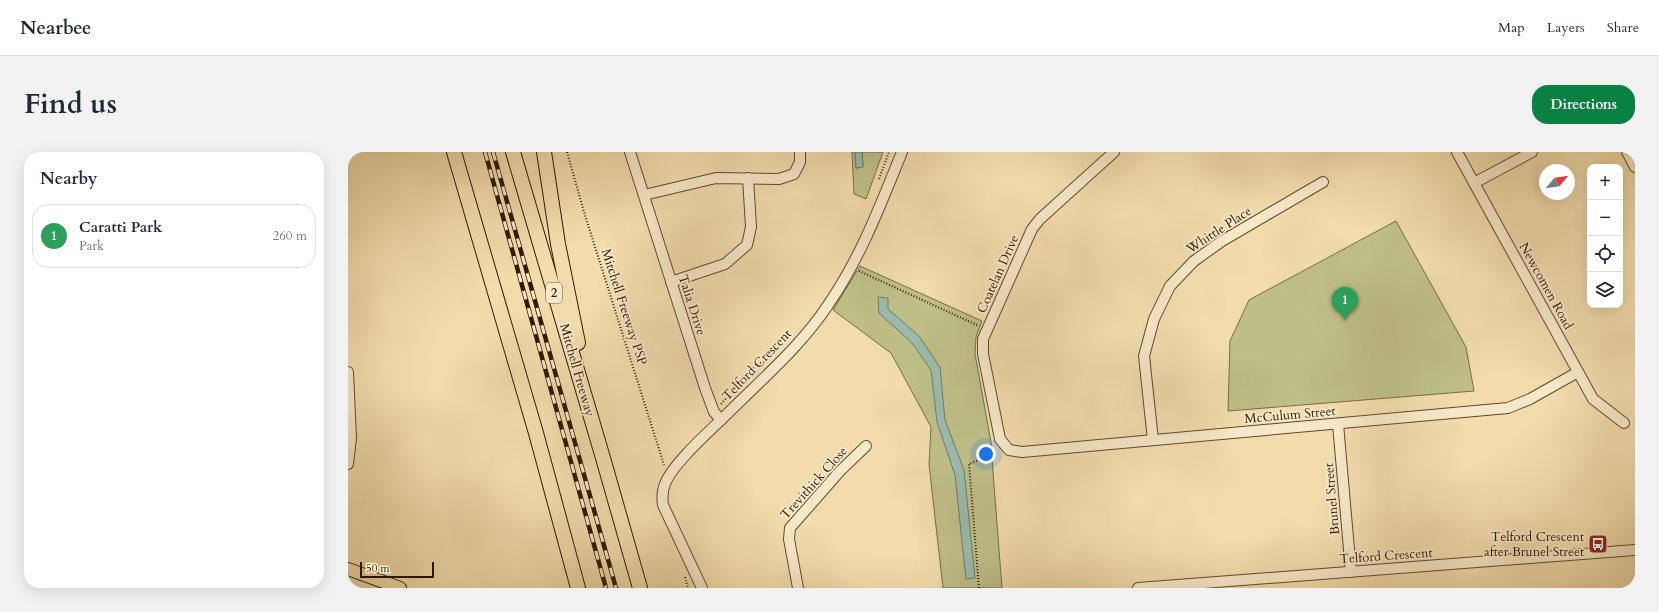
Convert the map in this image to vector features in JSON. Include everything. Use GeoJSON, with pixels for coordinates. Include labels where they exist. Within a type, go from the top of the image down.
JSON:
{"type":"FeatureCollection","features":[{"type":"Feature","properties":{"kind":"highway"},"geometry":{"type":"LineString","coordinates":[[444,152],[472,215]]}},
{"type":"Feature","properties":{"kind":"highway"},"geometry":{"type":"LineString","coordinates":[[454,152],[534,425],[578,588]]}},
{"type":"Feature","properties":{"kind":"highway","name":"Mitchell Freeway"},"geometry":{"type":"LineString","coordinates":[[513,152],[640,588]]}},
{"type":"Feature","properties":{"kind":"highway"},"geometry":{"type":"LineString","coordinates":[[544,152],[558,244],[596,434]]}},
{"type":"Feature","properties":{"kind":"main road"},"geometry":{"type":"LineString","coordinates":[[348,569],[400,588]]}},
{"type":"Feature","properties":{"kind":"street","name":"Talia Drive"},"geometry":{"type":"LineString","coordinates":[[630,152],[705,388],[718,416]]}},
{"type":"Feature","properties":{"kind":"street"},"geometry":{"type":"LineString","coordinates":[[644,195],[716,178],[779,179],[794,174],[800,162],[800,152]]}},
{"type":"Feature","properties":{"kind":"street","name":"Telford Crescent"},"geometry":{"type":"LineString","coordinates":[[702,588],[663,505],[662,495],[665,484],[672,471],[718,416],[778,364],[809,330],[828,306],[852,268],[871,229],[902,152]]}},
{"type":"Feature","properties":{"kind":"street","name":"Coatelan Drive"},"geometry":{"type":"LineString","coordinates":[[1000,439],[983,354],[983,339],[1032,229],[1040,219],[1114,152]]}},
{"type":"Feature","properties":{"kind":"street","name":"Newcomen Road"},"geometry":{"type":"LineString","coordinates":[[1457,152],[1593,400],[1624,423]]}},
{"type":"Feature","properties":{"kind":"street"},"geometry":{"type":"LineString","coordinates":[[1474,183],[1532,152]]}},
{"type":"Feature","properties":{"kind":"street"},"geometry":{"type":"LineString","coordinates":[[1627,152],[1635,167]]}},
{"type":"Feature","properties":{"kind":"street"},"geometry":{"type":"LineString","coordinates":[[671,282],[725,264],[747,244],[751,227],[748,178]]}},
{"type":"Feature","properties":{"kind":"street","name":"Whittle Place"},"geometry":{"type":"LineString","coordinates":[[1153,440],[1144,356],[1154,319],[1170,286],[1194,261],[1222,241],[1323,182]]}},
{"type":"Feature","properties":{"kind":"street"},"geometry":{"type":"LineString","coordinates":[[348,372],[351,438],[348,464]]}},
{"type":"Feature","properties":{"kind":"street","name":"McCulum Street"},"geometry":{"type":"LineString","coordinates":[[1000,439],[1009,450],[1022,452],[1508,408],[1530,399],[1578,372]]}},
{"type":"Feature","properties":{"kind":"street","name":"Brunel Street"},"geometry":{"type":"LineString","coordinates":[[1338,424],[1352,572]]}},
{"type":"Feature","properties":{"kind":"street","name":"Trevithick Close"},"geometry":{"type":"LineString","coordinates":[[798,588],[789,539],[790,528],[840,471],[866,446]]}},
{"type":"Feature","properties":{"kind":"street","name":"Telford Crescent"},"geometry":{"type":"LineString","coordinates":[[1138,588],[1635,550]]}},
{"type":"Feature","properties":{"kind":"path","name":"Mitchell Freeway PSP"},"geometry":{"type":"LineString","coordinates":[[567,152],[584,212],[666,468]]}},
{"type":"Feature","properties":{"kind":"path"},"geometry":{"type":"LineString","coordinates":[[879,181],[890,152]]}},
{"type":"Feature","properties":{"kind":"path"},"geometry":{"type":"LineString","coordinates":[[852,268],[987,330]]}},
{"type":"Feature","properties":{"kind":"path"},"geometry":{"type":"LineString","coordinates":[[718,416],[755,366],[771,357]]}},
{"type":"Feature","properties":{"kind":"path"},"geometry":{"type":"LineString","coordinates":[[980,588],[969,464],[996,454]]}},
{"type":"Feature","properties":{"kind":"green space"},"geometry":{"type":"Polygon","coordinates":[[[852,152],[855,152],[856,168],[863,167],[862,152],[883,152],[866,199],[854,194],[852,152]]]}},
{"type":"Feature","properties":{"kind":"green space"},"geometry":{"type":"Polygon","coordinates":[[[1396,221],[1466,347],[1474,391],[1228,411],[1230,341],[1249,300],[1396,221]]]}},
{"type":"Feature","properties":{"kind":"green space"},"geometry":{"type":"Polygon","coordinates":[[[860,266],[982,321],[976,337],[975,354],[994,459],[992,459],[1002,588],[943,588],[929,464],[931,427],[891,353],[833,310],[860,266]]]}},
{"type":"Feature","properties":{"kind":"shaded area"},"geometry":{"type":"Polygon","coordinates":[[[855,152],[862,152],[863,167],[856,168],[855,152]]]}},
{"type":"Feature","properties":{"kind":"shaded area"},"geometry":{"type":"Polygon","coordinates":[[[878,297],[888,298],[888,309],[919,336],[940,367],[945,420],[964,470],[975,578],[966,579],[955,475],[937,422],[931,370],[912,343],[879,313],[878,297]]]}},
{"type":"Feature","properties":{"kind":"railway"},"geometry":{"type":"LineString","coordinates":[[485,152],[606,588]]}},
{"type":"Feature","properties":{"kind":"railway"},"geometry":{"type":"LineString","coordinates":[[493,152],[616,588]]}},
{"type":"Feature","properties":{"kind":"place","name":"Caratti Park"},"geometry":{"type":"Point","coordinates":[1345,320]}},
{"type":"Feature","properties":{"kind":"place","name":"Telford Crescent after Brunel Street"},"geometry":{"type":"Point","coordinates":[1598,544]}}]}
